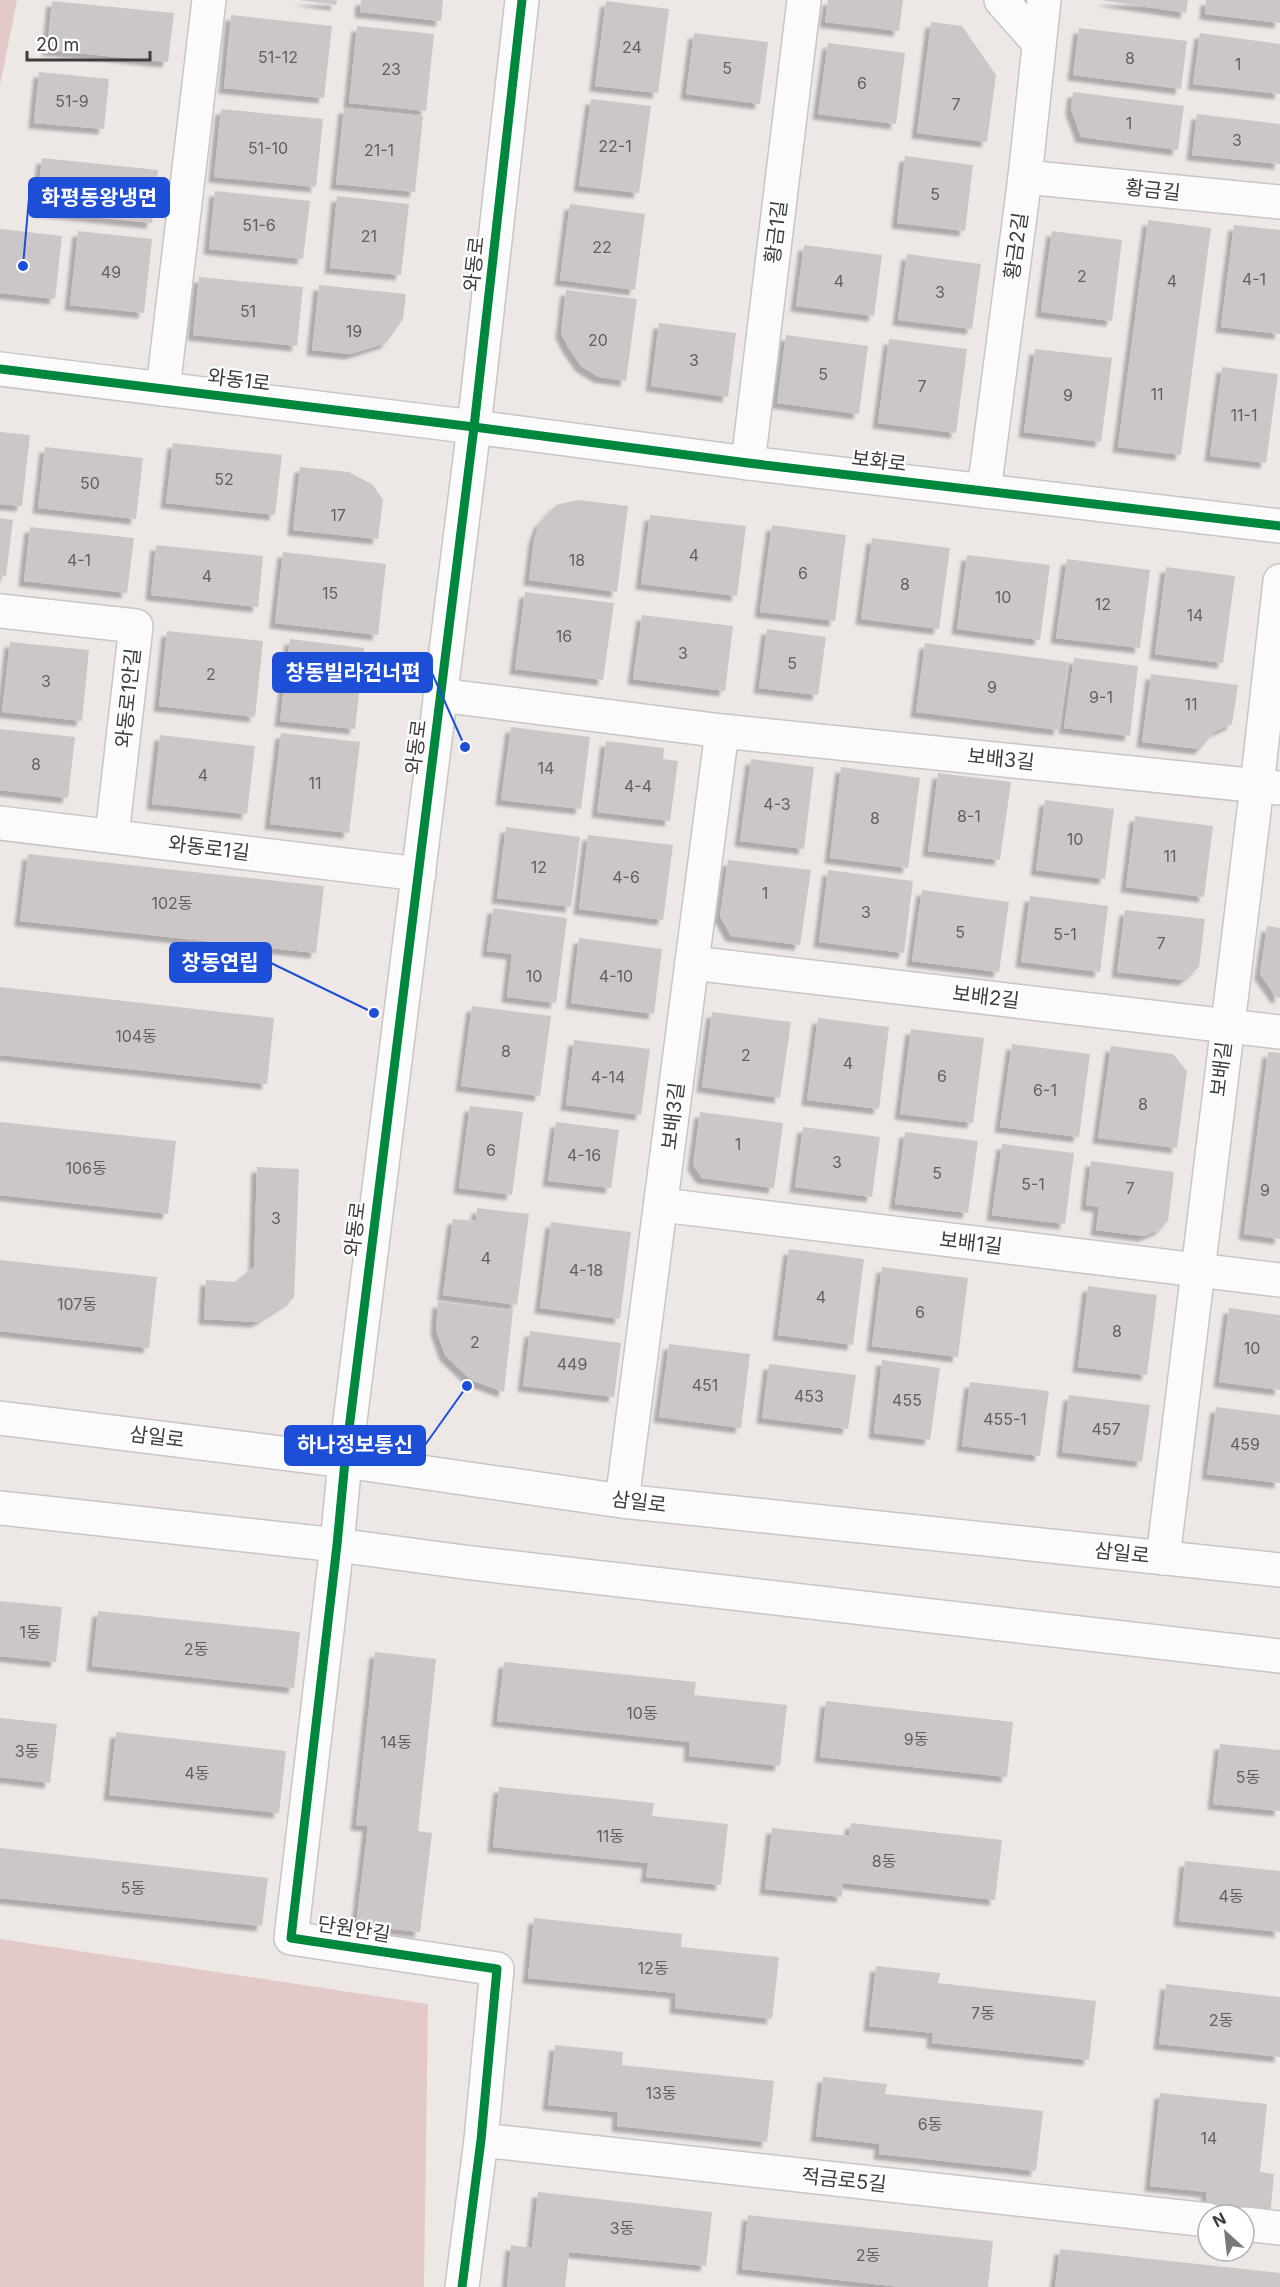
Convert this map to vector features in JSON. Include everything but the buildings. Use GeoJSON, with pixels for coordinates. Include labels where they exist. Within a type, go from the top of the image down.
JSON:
{"type":"FeatureCollection","features":[{"type":"Feature","properties":{"kind":"street"},"geometry":{"type":"LineString","coordinates":[[163,389],[209,0]]}},
{"type":"Feature","properties":{"kind":"street","name":"와동로"},"geometry":{"type":"LineString","coordinates":[[345,1461],[474,428],[522,0]]}},
{"type":"Feature","properties":{"kind":"street","name":"황금1길"},"geometry":{"type":"LineString","coordinates":[[748,464],[804,0]]}},
{"type":"Feature","properties":{"kind":"street"},"geometry":{"type":"LineString","coordinates":[[1001,0],[1039,43]]}},
{"type":"Feature","properties":{"kind":"street","name":"황금2길"},"geometry":{"type":"LineString","coordinates":[[984,491],[1025,177],[1044,0]]}},
{"type":"Feature","properties":{"kind":"street","name":"황금길"},"geometry":{"type":"LineString","coordinates":[[1025,177],[1280,202]]}},
{"type":"Feature","properties":{"kind":"street","name":"와동1로"},"geometry":{"type":"LineString","coordinates":[[0,369],[474,428]]}},
{"type":"Feature","properties":{"kind":"street","name":"보화로"},"geometry":{"type":"LineString","coordinates":[[474,428],[748,464],[1280,526]]}},
{"type":"Feature","properties":{"kind":"street","name":"보배길"},"geometry":{"type":"LineString","coordinates":[[1163,1558],[1227,1026],[1269,787],[1280,581]]}},
{"type":"Feature","properties":{"kind":"street","name":"와동로1안길"},"geometry":{"type":"LineString","coordinates":[[0,611],[136,626],[112,835]]}},
{"type":"Feature","properties":{"kind":"street","name":"보배3길"},"geometry":{"type":"LineString","coordinates":[[440,694],[722,730],[1269,787]]}},
{"type":"Feature","properties":{"kind":"street","name":"보배3길"},"geometry":{"type":"LineString","coordinates":[[622,1501],[722,730]]}},
{"type":"Feature","properties":{"kind":"street","name":"와동로1길"},"geometry":{"type":"LineString","coordinates":[[0,823],[419,874]]}},
{"type":"Feature","properties":{"kind":"street","name":"보배2길"},"geometry":{"type":"LineString","coordinates":[[692,963],[1280,1032]]}},
{"type":"Feature","properties":{"kind":"street","name":"보배1길"},"geometry":{"type":"LineString","coordinates":[[662,1205],[1280,1280]]}},
{"type":"Feature","properties":{"kind":"street","name":"삼일로"},"geometry":{"type":"LineString","coordinates":[[0,1418],[345,1461],[622,1501],[1280,1570]]}},
{"type":"Feature","properties":{"kind":"street","name":"단원안길"},"geometry":{"type":"LineString","coordinates":[[345,1461],[291,1938],[497,1969],[481,2140],[462,2287]]}},
{"type":"Feature","properties":{"kind":"street"},"geometry":{"type":"LineString","coordinates":[[0,1508],[337,1545],[464,1562],[1280,1656]]}},
{"type":"Feature","properties":{"kind":"street","name":"적금로5길"},"geometry":{"type":"LineString","coordinates":[[481,2140],[1196,2219]]}},
{"type":"Feature","properties":{"kind":"street"},"geometry":{"type":"LineString","coordinates":[[1256,2225],[1280,2228]]}},
{"type":"Feature","properties":{"kind":"shaded area"},"geometry":{"type":"Polygon","coordinates":[[[0,0],[17,0],[0,85],[0,0]]]}},
{"type":"Feature","properties":{"kind":"shaded area"},"geometry":{"type":"Polygon","coordinates":[[[0,1939],[428,2004],[424,2287],[0,2287],[0,1939]]]}},
{"type":"Feature","properties":{"kind":"cycle path"},"geometry":{"type":"LineString","coordinates":[[462,2287],[481,2140],[497,1969],[291,1938],[345,1461],[474,427],[522,0]]}},
{"type":"Feature","properties":{"kind":"cycle path"},"geometry":{"type":"LineString","coordinates":[[0,369],[748,463],[1280,526]]}},
{"type":"Feature","properties":{"kind":"place","name":"화평동왕냉면"},"geometry":{"type":"Point","coordinates":[23,266]}},
{"type":"Feature","properties":{"kind":"place","name":"창동빌라건너편"},"geometry":{"type":"Point","coordinates":[465,747]}},
{"type":"Feature","properties":{"kind":"place","name":"창동연립"},"geometry":{"type":"Point","coordinates":[374,1013]}},
{"type":"Feature","properties":{"kind":"place","name":"하나정보통신"},"geometry":{"type":"Point","coordinates":[467,1386]}}]}
